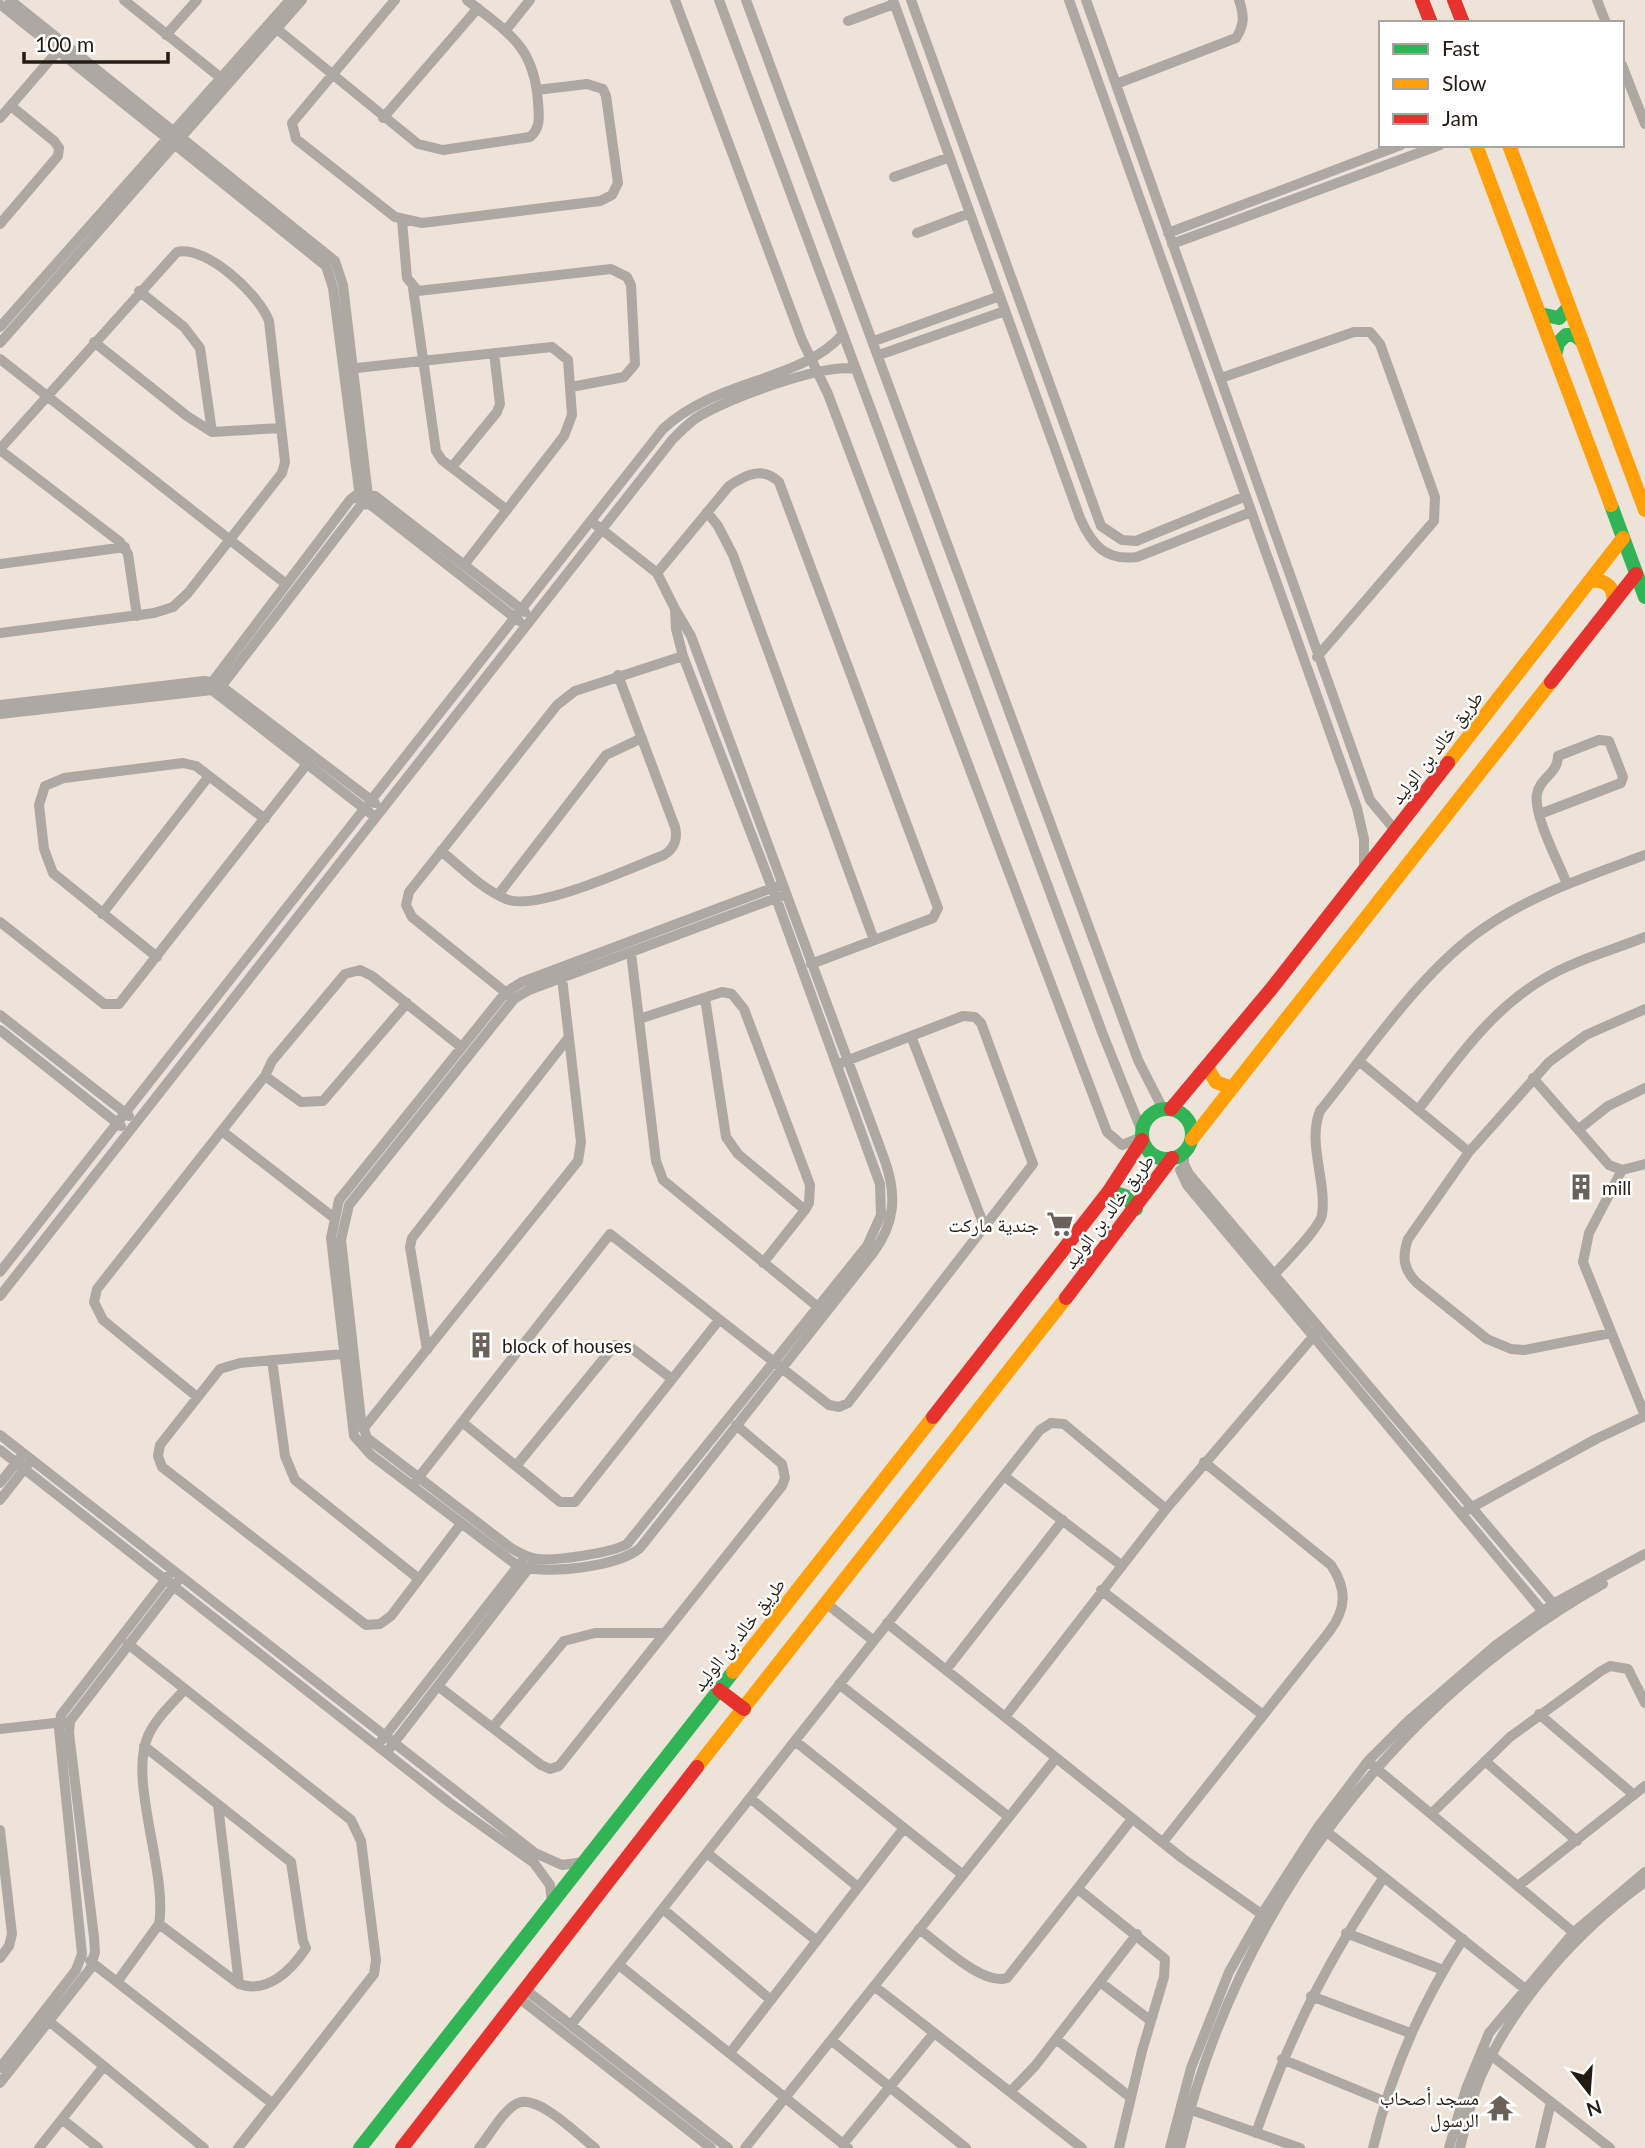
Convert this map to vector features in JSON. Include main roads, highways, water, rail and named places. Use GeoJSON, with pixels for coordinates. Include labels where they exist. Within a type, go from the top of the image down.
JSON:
{"type":"FeatureCollection","features":[{"type":"Feature","properties":{"kind":"place","name":"mill"},"geometry":{"type":"Point","coordinates":[1581,1187]}},
{"type":"Feature","properties":{"kind":"place","name":"جندية ماركت"},"geometry":{"type":"Point","coordinates":[1060,1224]}},
{"type":"Feature","properties":{"kind":"place","name":"block of houses"},"geometry":{"type":"Point","coordinates":[481,1345]}},
{"type":"Feature","properties":{"kind":"place","name":"مسجد أصحاب الرسول"},"geometry":{"type":"Point","coordinates":[1500,2108]}}]}
